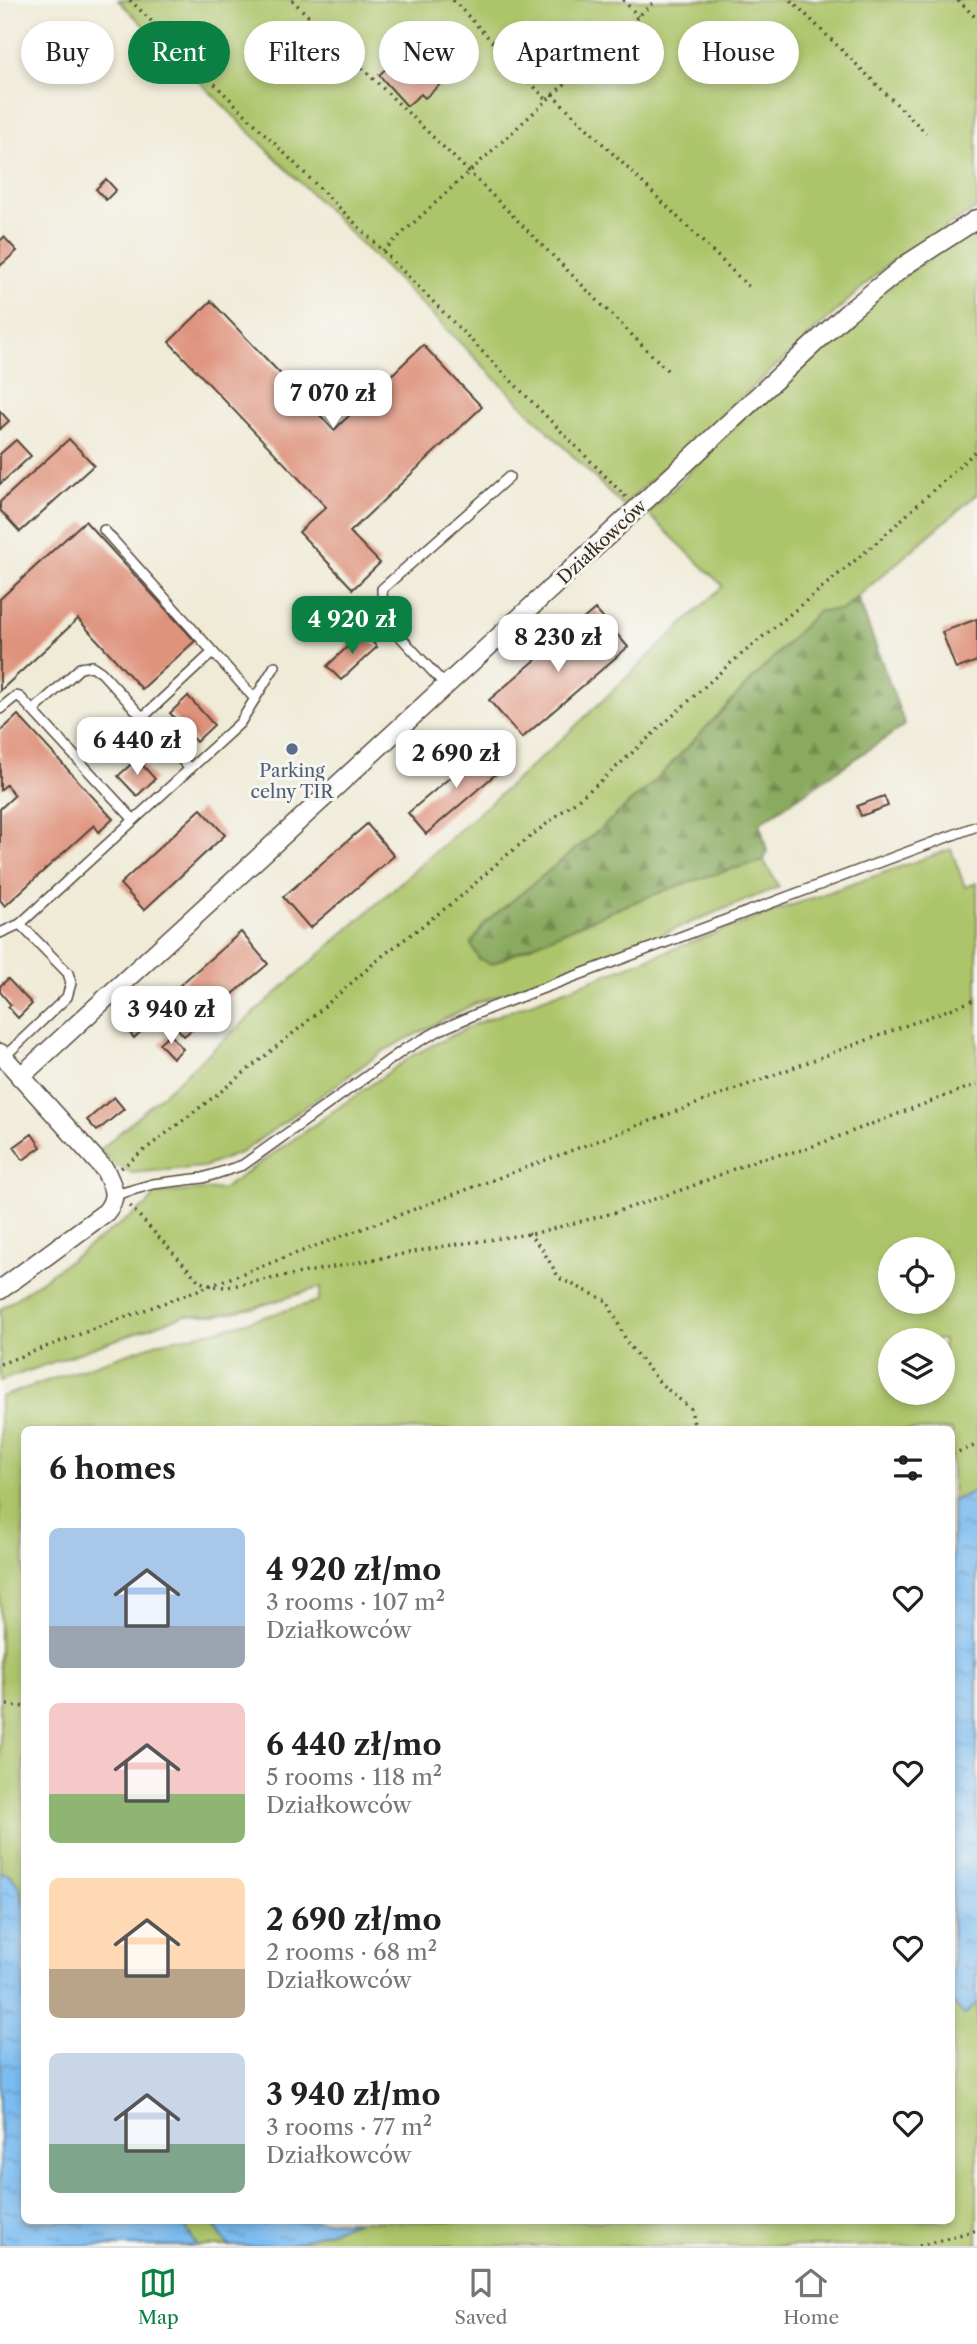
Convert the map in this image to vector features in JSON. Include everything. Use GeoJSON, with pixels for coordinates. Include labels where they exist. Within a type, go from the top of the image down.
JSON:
{"type":"FeatureCollection","features":[{"type":"Feature","properties":{"kind":"street","name":"Działkowców"},"geometry":{"type":"LineString","coordinates":[[20,1077],[877,287],[907,264],[977,219]]}},
{"type":"Feature","properties":{"kind":"street"},"geometry":{"type":"LineString","coordinates":[[0,1290],[106,1212],[113,1203],[112,1186],[104,1170],[2,1055]]}},
{"type":"Feature","properties":{"kind":"lane"},"geometry":{"type":"LineString","coordinates":[[446,686],[383,618],[382,589],[509,477]]}},
{"type":"Feature","properties":{"kind":"lane"},"geometry":{"type":"LineString","coordinates":[[104,530],[255,699]]}},
{"type":"Feature","properties":{"kind":"lane"},"geometry":{"type":"LineString","coordinates":[[143,718],[213,652]]}},
{"type":"Feature","properties":{"kind":"lane"},"geometry":{"type":"LineString","coordinates":[[34,710],[80,668],[92,666],[101,672],[190,769]]}},
{"type":"Feature","properties":{"kind":"lane"},"geometry":{"type":"LineString","coordinates":[[0,933],[20,924],[240,723],[275,666]]}},
{"type":"Feature","properties":{"kind":"lane"},"geometry":{"type":"LineString","coordinates":[[0,709],[16,696],[20,697],[134,820]]}},
{"type":"Feature","properties":{"kind":"lane"},"geometry":{"type":"LineString","coordinates":[[112,1186],[203,1178],[243,1165],[397,1054],[440,1030],[490,1008],[977,826]]}},
{"type":"Feature","properties":{"kind":"lane"},"geometry":{"type":"LineString","coordinates":[[2,1055],[67,997],[71,983],[68,973],[20,924]]}},
{"type":"Feature","properties":{"kind":"path"},"geometry":{"type":"LineString","coordinates":[[130,0],[638,508]]}},
{"type":"Feature","properties":{"kind":"path"},"geometry":{"type":"LineString","coordinates":[[292,0],[669,372]]}},
{"type":"Feature","properties":{"kind":"path"},"geometry":{"type":"LineString","coordinates":[[453,0],[546,99]]}},
{"type":"Feature","properties":{"kind":"path"},"geometry":{"type":"LineString","coordinates":[[623,0],[638,16]]}},
{"type":"Feature","properties":{"kind":"path"},"geometry":{"type":"LineString","coordinates":[[383,251],[656,0]]}},
{"type":"Feature","properties":{"kind":"path"},"geometry":{"type":"LineString","coordinates":[[791,0],[926,133]]}},
{"type":"Feature","properties":{"kind":"path"},"geometry":{"type":"LineString","coordinates":[[958,0],[977,19]]}},
{"type":"Feature","properties":{"kind":"path"},"geometry":{"type":"LineString","coordinates":[[552,93],[751,289]]}},
{"type":"Feature","properties":{"kind":"path"},"geometry":{"type":"LineString","coordinates":[[977,450],[875,544],[725,668],[600,782],[503,858],[459,898],[381,957],[112,1186],[200,1282],[227,1287],[276,1276],[528,1233],[613,1213],[690,1187],[758,1159],[803,1150],[977,1084]]}},
{"type":"Feature","properties":{"kind":"path"},"geometry":{"type":"LineString","coordinates":[[0,1364],[977,999]]}},
{"type":"Feature","properties":{"kind":"path"},"geometry":{"type":"LineString","coordinates":[[528,1233],[559,1278],[607,1301],[628,1344],[662,1384],[691,1409],[694,1426]]}},
{"type":"Feature","properties":{"kind":"path"},"geometry":{"type":"LineString","coordinates":[[955,1453],[977,1445]]}},
{"type":"Feature","properties":{"kind":"path"},"geometry":{"type":"LineString","coordinates":[[0,1704],[21,1707]]}},
{"type":"Feature","properties":{"kind":"path"},"geometry":{"type":"LineString","coordinates":[[919,2246],[977,2230]]}},
{"type":"Feature","properties":{"kind":"green space"},"geometry":{"type":"Polygon","coordinates":[[[118,0],[977,0],[977,208],[888,264],[623,506],[202,84],[230,84],[230,21],[139,21],[118,0]]]}},
{"type":"Feature","properties":{"kind":"green space"},"geometry":{"type":"Polygon","coordinates":[[[977,226],[977,494],[842,610],[818,611],[655,781],[485,923],[471,944],[491,964],[659,893],[764,861],[779,887],[600,959],[474,1004],[383,1051],[242,1152],[204,1167],[130,1173],[115,1165],[100,1150],[563,738],[723,586],[648,514],[841,319],[977,226]]]}},
{"type":"Feature","properties":{"kind":"green space"},"geometry":{"type":"Polygon","coordinates":[[[858,598],[905,725],[760,823],[767,852],[764,861],[659,893],[491,964],[479,959],[471,944],[485,923],[655,781],[818,611],[842,610],[858,598]]]}},
{"type":"Feature","properties":{"kind":"green space"},"geometry":{"type":"Polygon","coordinates":[[[951,849],[965,887],[977,883],[977,1490],[955,1500],[955,1426],[21,1426],[21,1894],[10,1874],[0,1872],[0,1397],[161,1342],[215,1331],[318,1301],[321,1287],[253,1308],[217,1315],[185,1315],[0,1381],[0,1310],[148,1204],[157,1193],[223,1189],[413,1055],[475,1024],[753,919],[951,849]]]}},
{"type":"Feature","properties":{"kind":"green space"},"geometry":{"type":"Polygon","coordinates":[[[977,2003],[977,2246],[287,2246],[349,2224],[955,2224],[955,2006],[964,2016],[977,2003]]]}},
{"type":"Feature","properties":{"kind":"green space"},"geometry":{"type":"Polygon","coordinates":[[[184,2224],[213,2224],[229,2246],[197,2246],[184,2224]]]}},
{"type":"Feature","properties":{"kind":"water"},"geometry":{"type":"Polygon","coordinates":[[[977,1490],[977,2003],[964,2016],[955,2006],[955,1500],[977,1490]]]}},
{"type":"Feature","properties":{"kind":"water"},"geometry":{"type":"Polygon","coordinates":[[[0,1872],[10,1874],[21,1894],[21,2224],[184,2224],[197,2246],[0,2246],[0,1872]]]}},
{"type":"Feature","properties":{"kind":"water"},"geometry":{"type":"Polygon","coordinates":[[[213,2224],[349,2224],[287,2246],[229,2246],[213,2224]]]}},
{"type":"Feature","properties":{"kind":"building"},"geometry":{"type":"Polygon","coordinates":[[[387,84],[441,84],[425,98],[421,94],[407,106],[387,84]]]}},
{"type":"Feature","properties":{"kind":"building"},"geometry":{"type":"Polygon","coordinates":[[[106,179],[116,190],[106,200],[96,189],[106,179]]]}},
{"type":"Feature","properties":{"kind":"building"},"geometry":{"type":"Polygon","coordinates":[[[4,237],[17,251],[0,266],[0,241],[4,237]]]}},
{"type":"Feature","properties":{"kind":"building"},"geometry":{"type":"Polygon","coordinates":[[[211,301],[334,430],[423,345],[482,407],[350,532],[380,563],[353,589],[299,532],[326,507],[169,342],[211,301]]]}},
{"type":"Feature","properties":{"kind":"building"},"geometry":{"type":"Polygon","coordinates":[[[0,411],[9,421],[0,429],[0,411]]]}},
{"type":"Feature","properties":{"kind":"building"},"geometry":{"type":"Polygon","coordinates":[[[69,439],[94,465],[20,532],[0,510],[0,502],[69,439]]]}},
{"type":"Feature","properties":{"kind":"building"},"geometry":{"type":"Polygon","coordinates":[[[16,440],[31,456],[0,484],[0,454],[16,440]]]}},
{"type":"Feature","properties":{"kind":"building"},"geometry":{"type":"Polygon","coordinates":[[[85,521],[195,641],[142,689],[78,619],[0,691],[0,599],[85,521]]]}},
{"type":"Feature","properties":{"kind":"building"},"geometry":{"type":"Polygon","coordinates":[[[595,609],[628,647],[522,738],[489,700],[595,609]]]}},
{"type":"Feature","properties":{"kind":"building"},"geometry":{"type":"Polygon","coordinates":[[[977,619],[977,661],[956,669],[942,632],[977,619]]]}},
{"type":"Feature","properties":{"kind":"building"},"geometry":{"type":"Polygon","coordinates":[[[363,632],[377,647],[341,680],[327,666],[363,632]]]}},
{"type":"Feature","properties":{"kind":"building"},"geometry":{"type":"Polygon","coordinates":[[[188,696],[214,725],[196,742],[170,713],[188,696]]]}},
{"type":"Feature","properties":{"kind":"building"},"geometry":{"type":"Polygon","coordinates":[[[18,715],[113,819],[99,832],[94,825],[5,906],[0,900],[0,809],[15,795],[6,785],[0,790],[0,732],[18,715]]]}},
{"type":"Feature","properties":{"kind":"building"},"geometry":{"type":"Polygon","coordinates":[[[486,747],[504,767],[426,834],[408,813],[486,747]]]}},
{"type":"Feature","properties":{"kind":"building"},"geometry":{"type":"Polygon","coordinates":[[[137,759],[155,779],[137,796],[118,776],[137,759]]]}},
{"type":"Feature","properties":{"kind":"building"},"geometry":{"type":"Polygon","coordinates":[[[884,796],[888,806],[861,816],[857,806],[884,796]]]}},
{"type":"Feature","properties":{"kind":"building"},"geometry":{"type":"Polygon","coordinates":[[[201,809],[225,835],[144,910],[120,884],[201,809]]]}},
{"type":"Feature","properties":{"kind":"building"},"geometry":{"type":"Polygon","coordinates":[[[367,824],[394,856],[310,928],[283,897],[367,824]]]}},
{"type":"Feature","properties":{"kind":"building"},"geometry":{"type":"Polygon","coordinates":[[[241,932],[268,964],[184,1036],[157,1005],[241,932]]]}},
{"type":"Feature","properties":{"kind":"building"},"geometry":{"type":"Polygon","coordinates":[[[8,979],[32,1004],[18,1018],[0,992],[0,986],[8,979]]]}},
{"type":"Feature","properties":{"kind":"building"},"geometry":{"type":"Polygon","coordinates":[[[141,1002],[156,1018],[134,1038],[120,1021],[141,1002]]]}},
{"type":"Feature","properties":{"kind":"building"},"geometry":{"type":"Polygon","coordinates":[[[170,1034],[183,1049],[173,1058],[159,1043],[170,1034]]]}},
{"type":"Feature","properties":{"kind":"building"},"geometry":{"type":"Polygon","coordinates":[[[114,1097],[124,1109],[97,1131],[87,1120],[114,1097]]]}},
{"type":"Feature","properties":{"kind":"building"},"geometry":{"type":"Polygon","coordinates":[[[32,1134],[41,1147],[23,1160],[14,1147],[32,1134]]]}},
{"type":"Feature","properties":{"kind":"place","name":"Parking celny TIR"},"geometry":{"type":"Point","coordinates":[292,749]}}]}
